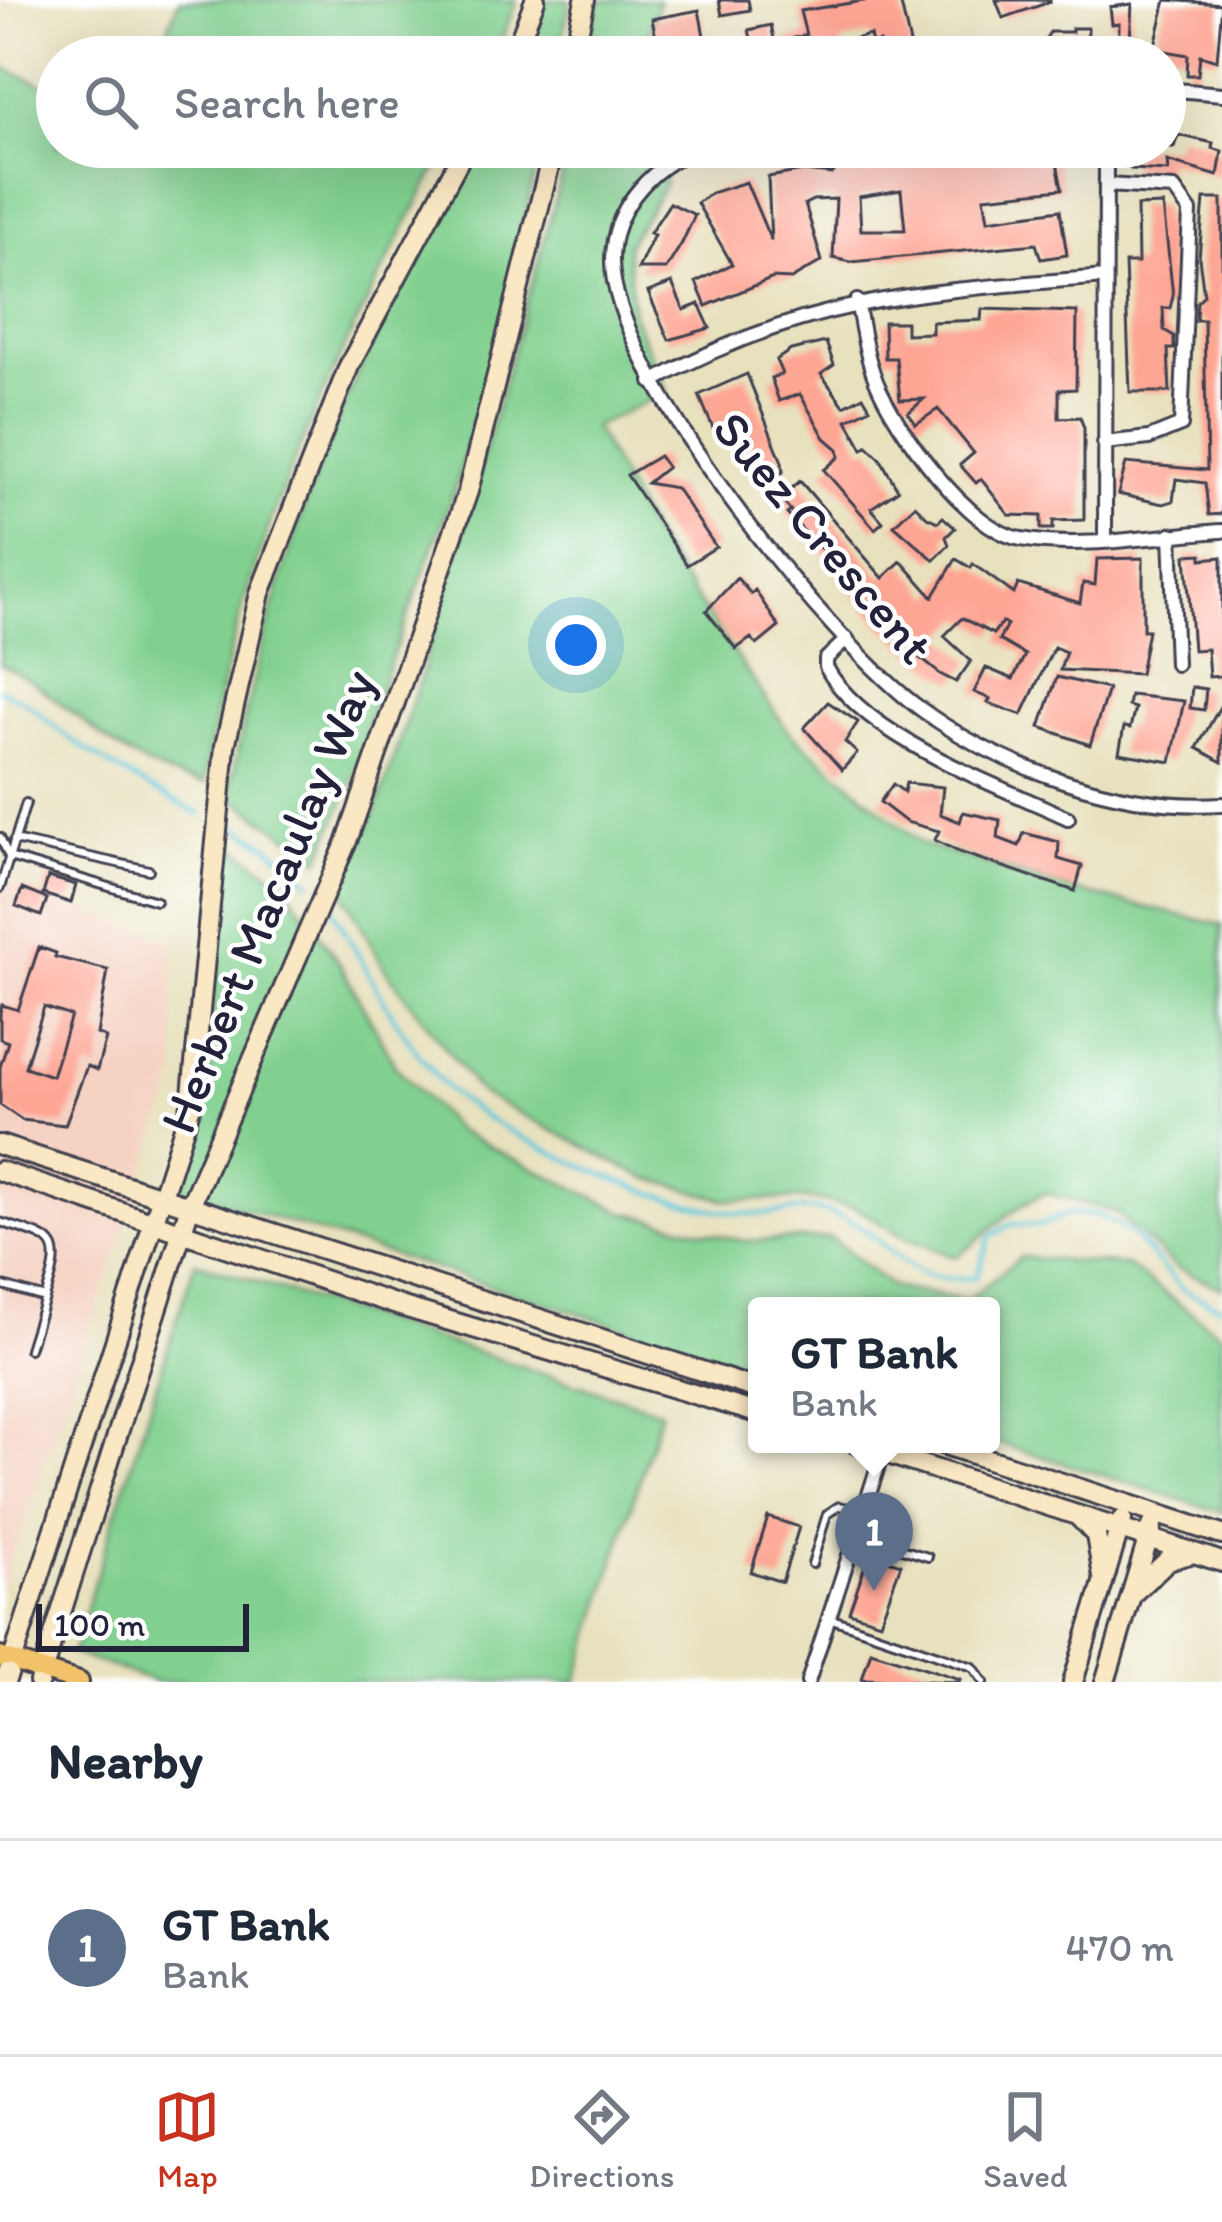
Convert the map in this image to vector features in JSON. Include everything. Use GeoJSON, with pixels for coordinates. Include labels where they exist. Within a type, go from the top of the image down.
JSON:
{"type":"FeatureCollection","features":[{"type":"Feature","properties":{"kind":"main road"},"geometry":{"type":"LineString","coordinates":[[521,36],[535,0]]}},
{"type":"Feature","properties":{"kind":"main road"},"geometry":{"type":"LineString","coordinates":[[577,36],[585,0]]}},
{"type":"Feature","properties":{"kind":"main road","name":"Herbert Macaulay Way"},"geometry":{"type":"LineString","coordinates":[[5,1673],[197,1078],[205,920],[225,746],[260,592],[350,366],[455,168]]}},
{"type":"Feature","properties":{"kind":"main road","name":"Herbert Macaulay Way"},"geometry":{"type":"LineString","coordinates":[[41,1677],[190,1205],[347,841],[468,491],[549,168]]}},
{"type":"Feature","properties":{"kind":"main road"},"geometry":{"type":"LineString","coordinates":[[0,1144],[748,1385]]}},
{"type":"Feature","properties":{"kind":"main road"},"geometry":{"type":"LineString","coordinates":[[0,1171],[266,1261],[748,1410]]}},
{"type":"Feature","properties":{"kind":"main road"},"geometry":{"type":"LineString","coordinates":[[899,1453],[1222,1562]]}},
{"type":"Feature","properties":{"kind":"main road"},"geometry":{"type":"LineString","coordinates":[[969,1453],[1222,1534]]}},
{"type":"Feature","properties":{"kind":"main road"},"geometry":{"type":"LineString","coordinates":[[1073,1682],[1127,1504]]}},
{"type":"Feature","properties":{"kind":"main road"},"geometry":{"type":"LineString","coordinates":[[1076,1512],[1096,1535],[1104,1582]]}},
{"type":"Feature","properties":{"kind":"main road"},"geometry":{"type":"LineString","coordinates":[[1105,1682],[1155,1514]]}},
{"type":"Feature","properties":{"kind":"main road"},"geometry":{"type":"LineString","coordinates":[[1131,1594],[1168,1560],[1194,1553]]}},
{"type":"Feature","properties":{"kind":"main road"},"geometry":{"type":"LineString","coordinates":[[5,1673],[79,1682]]}},
{"type":"Feature","properties":{"kind":"street"},"geometry":{"type":"LineString","coordinates":[[1186,91],[1222,94]]}},
{"type":"Feature","properties":{"kind":"street","name":"Suez Crescent"},"geometry":{"type":"LineString","coordinates":[[657,168],[642,185],[611,255],[627,332],[652,382],[707,468],[847,639],[919,708],[995,752],[1114,793],[1197,806],[1222,804]]}},
{"type":"Feature","properties":{"kind":"street"},"geometry":{"type":"LineString","coordinates":[[1105,538],[1106,168]]}},
{"type":"Feature","properties":{"kind":"street"},"geometry":{"type":"LineString","coordinates":[[1104,443],[1171,433],[1180,425],[1190,211],[1174,189],[1106,185]]}},
{"type":"Feature","properties":{"kind":"street"},"geometry":{"type":"LineString","coordinates":[[652,382],[751,332],[857,302],[1106,277]]}},
{"type":"Feature","properties":{"kind":"street"},"geometry":{"type":"LineString","coordinates":[[857,302],[868,361],[886,402],[985,525],[1018,539],[1222,531]]}},
{"type":"Feature","properties":{"kind":"street"},"geometry":{"type":"LineString","coordinates":[[1171,534],[1176,664]]}},
{"type":"Feature","properties":{"kind":"street"},"geometry":{"type":"LineString","coordinates":[[847,639],[826,667],[858,705],[957,766],[1068,818]]}},
{"type":"Feature","properties":{"kind":"street"},"geometry":{"type":"LineString","coordinates":[[808,1682],[882,1453]]}},
{"type":"Feature","properties":{"kind":"lane"},"geometry":{"type":"LineString","coordinates":[[0,888],[26,803]]}},
{"type":"Feature","properties":{"kind":"lane"},"geometry":{"type":"LineString","coordinates":[[0,837],[9,857],[156,901]]}},
{"type":"Feature","properties":{"kind":"lane"},"geometry":{"type":"LineString","coordinates":[[14,840],[149,870]]}},
{"type":"Feature","properties":{"kind":"lane"},"geometry":{"type":"LineString","coordinates":[[0,1222],[47,1238],[59,1256],[28,1349]]}},
{"type":"Feature","properties":{"kind":"lane"},"geometry":{"type":"LineString","coordinates":[[0,1285],[45,1298]]}},
{"type":"Feature","properties":{"kind":"lane"},"geometry":{"type":"LineString","coordinates":[[812,1564],[827,1514],[839,1506],[863,1511]]}},
{"type":"Feature","properties":{"kind":"lane"},"geometry":{"type":"LineString","coordinates":[[856,1535],[928,1557]]}},
{"type":"Feature","properties":{"kind":"lane"},"geometry":{"type":"LineString","coordinates":[[828,1618],[973,1667],[984,1682]]}},
{"type":"Feature","properties":{"kind":"shaded area"},"geometry":{"type":"Polygon","coordinates":[[[0,880],[171,942],[177,1075],[0,1591],[0,880]]]}},
{"type":"Feature","properties":{"kind":"green space"},"geometry":{"type":"Polygon","coordinates":[[[179,0],[517,0],[503,36],[165,36],[179,0]]]}},
{"type":"Feature","properties":{"kind":"green space"},"geometry":{"type":"Polygon","coordinates":[[[545,0],[570,0],[563,36],[530,36],[545,0]]]}},
{"type":"Feature","properties":{"kind":"green space"},"geometry":{"type":"Polygon","coordinates":[[[598,0],[659,0],[648,36],[591,36],[598,0]]]}},
{"type":"Feature","properties":{"kind":"green space"},"geometry":{"type":"Polygon","coordinates":[[[0,66],[36,82],[36,168],[437,168],[331,376],[266,535],[219,699],[204,784],[141,762],[0,664],[0,66]]]}},
{"type":"Feature","properties":{"kind":"green space"},"geometry":{"type":"Polygon","coordinates":[[[467,168],[536,168],[511,287],[457,483],[366,727],[366,748],[320,859],[229,795],[255,673],[288,554],[330,438],[381,324],[467,168]]]}},
{"type":"Feature","properties":{"kind":"green space"},"geometry":{"type":"Polygon","coordinates":[[[564,168],[662,168],[665,185],[627,245],[633,315],[667,392],[594,427],[652,535],[788,731],[923,845],[1075,891],[1222,925],[1222,1288],[1177,1268],[1114,1211],[1045,1193],[1009,1214],[956,1257],[903,1237],[856,1208],[813,1199],[727,1200],[643,1177],[480,1093],[384,968],[339,884],[376,811],[422,673],[564,168]]]}},
{"type":"Feature","properties":{"kind":"green space"},"geometry":{"type":"Polygon","coordinates":[[[232,845],[283,882],[340,964],[396,1067],[457,1131],[624,1212],[744,1241],[831,1238],[892,1287],[946,1297],[748,1297],[748,1366],[180,1189],[210,1077],[213,958],[232,845]]]}},
{"type":"Feature","properties":{"kind":"green space"},"geometry":{"type":"Polygon","coordinates":[[[1020,1257],[1126,1265],[1222,1335],[1222,1512],[1000,1444],[1000,1297],[972,1297],[1020,1257]]]}},
{"type":"Feature","properties":{"kind":"green space"},"geometry":{"type":"Polygon","coordinates":[[[195,1262],[661,1411],[577,1682],[155,1682],[72,1653],[195,1262]]]}},
{"type":"Feature","properties":{"kind":"building"},"geometry":{"type":"Polygon","coordinates":[[[719,0],[748,0],[750,10],[722,15],[719,0]]]}},
{"type":"Feature","properties":{"kind":"building"},"geometry":{"type":"Polygon","coordinates":[[[900,0],[908,36],[802,36],[806,35],[800,11],[900,0]]]}},
{"type":"Feature","properties":{"kind":"building"},"geometry":{"type":"Polygon","coordinates":[[[996,0],[1050,0],[1050,2],[1003,18],[996,0]]]}},
{"type":"Feature","properties":{"kind":"building"},"geometry":{"type":"Polygon","coordinates":[[[1166,0],[1222,4],[1217,60],[1200,55],[1198,75],[1187,75],[1186,36],[1157,36],[1166,0]]]}},
{"type":"Feature","properties":{"kind":"building"},"geometry":{"type":"Polygon","coordinates":[[[1132,4],[1130,36],[1119,36],[1119,23],[1112,24],[1110,7],[1132,4]]]}},
{"type":"Feature","properties":{"kind":"building"},"geometry":{"type":"Polygon","coordinates":[[[699,10],[704,36],[656,36],[652,19],[699,10]]]}},
{"type":"Feature","properties":{"kind":"building"},"geometry":{"type":"Polygon","coordinates":[[[771,25],[773,36],[750,36],[749,30],[771,25]]]}},
{"type":"Feature","properties":{"kind":"building"},"geometry":{"type":"Polygon","coordinates":[[[1072,28],[1088,28],[1088,36],[1047,36],[1050,32],[1072,32],[1072,28]]]}},
{"type":"Feature","properties":{"kind":"building"},"geometry":{"type":"Polygon","coordinates":[[[1186,137],[1213,143],[1212,148],[1222,151],[1218,176],[1186,167],[1186,137]]]}},
{"type":"Feature","properties":{"kind":"building"},"geometry":{"type":"Polygon","coordinates":[[[837,168],[1058,168],[1062,189],[984,197],[988,220],[1060,210],[1067,255],[1041,259],[1036,244],[851,262],[833,258],[836,199],[813,200],[805,204],[822,261],[791,279],[773,278],[706,306],[696,282],[732,264],[697,203],[711,193],[746,182],[771,241],[768,177],[803,171],[832,174],[837,168]],[[901,190],[859,197],[861,230],[905,230],[901,190]]]}},
{"type":"Feature","properties":{"kind":"building"},"geometry":{"type":"Polygon","coordinates":[[[1204,199],[1222,199],[1222,514],[1209,515],[1205,483],[1176,479],[1173,501],[1163,504],[1118,494],[1126,463],[1207,470],[1204,320],[1196,320],[1197,302],[1204,295],[1199,258],[1204,199]]]}},
{"type":"Feature","properties":{"kind":"building"},"geometry":{"type":"Polygon","coordinates":[[[670,203],[695,215],[682,243],[666,269],[638,269],[654,235],[650,233],[670,203]]]}},
{"type":"Feature","properties":{"kind":"building"},"geometry":{"type":"Polygon","coordinates":[[[1163,205],[1173,296],[1170,308],[1163,308],[1164,330],[1174,336],[1174,349],[1168,349],[1170,392],[1130,392],[1125,263],[1138,263],[1137,206],[1163,205]]]}},
{"type":"Feature","properties":{"kind":"building"},"geometry":{"type":"Polygon","coordinates":[[[672,283],[684,310],[699,304],[710,328],[669,340],[648,292],[672,283]]]}},
{"type":"Feature","properties":{"kind":"building"},"geometry":{"type":"Polygon","coordinates":[[[982,309],[1077,312],[1076,389],[1059,390],[1059,418],[1080,417],[1084,428],[1084,520],[1053,521],[1053,529],[1041,529],[1041,516],[1009,515],[981,479],[976,483],[960,465],[974,453],[938,409],[916,424],[908,413],[924,399],[900,400],[896,358],[885,358],[884,322],[906,322],[906,334],[932,333],[932,322],[981,320],[982,309]]]}},
{"type":"Feature","properties":{"kind":"building"},"geometry":{"type":"Polygon","coordinates":[[[826,342],[834,365],[821,374],[844,406],[863,396],[870,408],[847,420],[863,449],[867,446],[880,458],[898,490],[871,508],[883,522],[875,529],[824,470],[839,457],[838,449],[825,438],[800,394],[779,401],[771,378],[782,374],[776,360],[791,350],[826,342]]]}},
{"type":"Feature","properties":{"kind":"building"},"geometry":{"type":"Polygon","coordinates":[[[747,374],[782,462],[783,472],[761,483],[730,426],[715,433],[699,395],[747,374]]]}},
{"type":"Feature","properties":{"kind":"building"},"geometry":{"type":"Polygon","coordinates":[[[659,456],[667,467],[647,483],[676,488],[716,547],[687,565],[627,475],[659,456]]]}},
{"type":"Feature","properties":{"kind":"building"},"geometry":{"type":"Polygon","coordinates":[[[800,481],[883,578],[901,561],[933,597],[956,559],[971,568],[973,564],[1014,594],[1018,584],[1080,603],[1083,583],[1095,585],[1097,559],[1143,558],[1143,630],[1148,630],[1140,674],[1060,670],[1066,652],[1054,647],[1022,715],[988,703],[990,699],[974,692],[986,668],[1013,679],[1025,655],[999,640],[1007,625],[1002,622],[993,634],[962,618],[944,636],[971,661],[956,682],[940,674],[884,629],[828,563],[832,560],[787,514],[791,511],[780,498],[800,481]]]}},
{"type":"Feature","properties":{"kind":"building"},"geometry":{"type":"Polygon","coordinates":[[[915,505],[927,517],[938,522],[943,517],[955,528],[946,537],[949,545],[934,560],[894,525],[915,505]]]}},
{"type":"Feature","properties":{"kind":"building"},"geometry":{"type":"Polygon","coordinates":[[[1202,554],[1202,559],[1222,557],[1222,676],[1209,677],[1207,649],[1193,650],[1186,555],[1202,554]]]}},
{"type":"Feature","properties":{"kind":"building"},"geometry":{"type":"Polygon","coordinates":[[[737,578],[751,594],[755,590],[779,627],[757,645],[751,638],[736,649],[706,611],[737,578]]]}},
{"type":"Feature","properties":{"kind":"building"},"geometry":{"type":"Polygon","coordinates":[[[1057,677],[1108,689],[1090,745],[1040,727],[1057,677]]]}},
{"type":"Feature","properties":{"kind":"building"},"geometry":{"type":"Polygon","coordinates":[[[1192,687],[1206,689],[1204,710],[1190,708],[1192,687]]]}},
{"type":"Feature","properties":{"kind":"building"},"geometry":{"type":"Polygon","coordinates":[[[1130,695],[1184,701],[1171,762],[1119,753],[1124,727],[1130,728],[1135,708],[1128,706],[1130,695]]]}},
{"type":"Feature","properties":{"kind":"building"},"geometry":{"type":"Polygon","coordinates":[[[828,702],[858,722],[845,742],[857,753],[842,770],[804,728],[828,702]]]}},
{"type":"Feature","properties":{"kind":"building"},"geometry":{"type":"Polygon","coordinates":[[[1222,703],[1222,762],[1197,748],[1222,703]]]}},
{"type":"Feature","properties":{"kind":"building"},"geometry":{"type":"Polygon","coordinates":[[[906,783],[943,787],[940,814],[960,822],[963,812],[1000,820],[998,838],[1019,846],[1024,833],[1059,842],[1058,859],[1082,866],[1075,891],[959,852],[935,840],[939,831],[906,822],[880,802],[893,784],[904,792],[906,783]]]}},
{"type":"Feature","properties":{"kind":"building"},"geometry":{"type":"Polygon","coordinates":[[[48,877],[76,885],[71,903],[43,894],[48,877]]]}},
{"type":"Feature","properties":{"kind":"building"},"geometry":{"type":"Polygon","coordinates":[[[22,889],[47,899],[41,916],[16,906],[22,889]]]}},
{"type":"Feature","properties":{"kind":"building"},"geometry":{"type":"Polygon","coordinates":[[[39,947],[56,953],[55,957],[108,970],[97,1034],[106,1038],[97,1070],[87,1066],[65,1125],[22,1120],[0,1105],[0,1067],[8,1042],[0,1039],[0,1012],[2,1005],[18,1010],[39,947]],[[44,1007],[25,1067],[52,1076],[71,1016],[44,1007]]]}},
{"type":"Feature","properties":{"kind":"building"},"geometry":{"type":"Polygon","coordinates":[[[768,1517],[799,1527],[782,1582],[751,1572],[768,1517]]]}},
{"type":"Feature","properties":{"kind":"building"},"geometry":{"type":"Polygon","coordinates":[[[869,1554],[901,1564],[880,1622],[849,1612],[869,1554]]]}},
{"type":"Feature","properties":{"kind":"building"},"geometry":{"type":"Polygon","coordinates":[[[871,1651],[960,1679],[959,1682],[862,1679],[871,1651]]]}},
{"type":"Feature","properties":{"kind":"waterway"},"geometry":{"type":"LineString","coordinates":[[0,690],[117,769],[201,814]]}},
{"type":"Feature","properties":{"kind":"waterway"},"geometry":{"type":"LineString","coordinates":[[227,822],[268,845],[309,881]]}},
{"type":"Feature","properties":{"kind":"waterway"},"geometry":{"type":"LineString","coordinates":[[330,905],[397,1023],[447,1088],[494,1122],[562,1157],[699,1207],[747,1214],[826,1212],[867,1231],[910,1266],[948,1278],[976,1277],[990,1237],[1011,1224],[1040,1226],[1069,1213],[1099,1215],[1130,1232],[1184,1291],[1222,1307]]}},
{"type":"Feature","properties":{"kind":"place","name":"GT Bank"},"geometry":{"type":"Point","coordinates":[874,1591]}}]}
